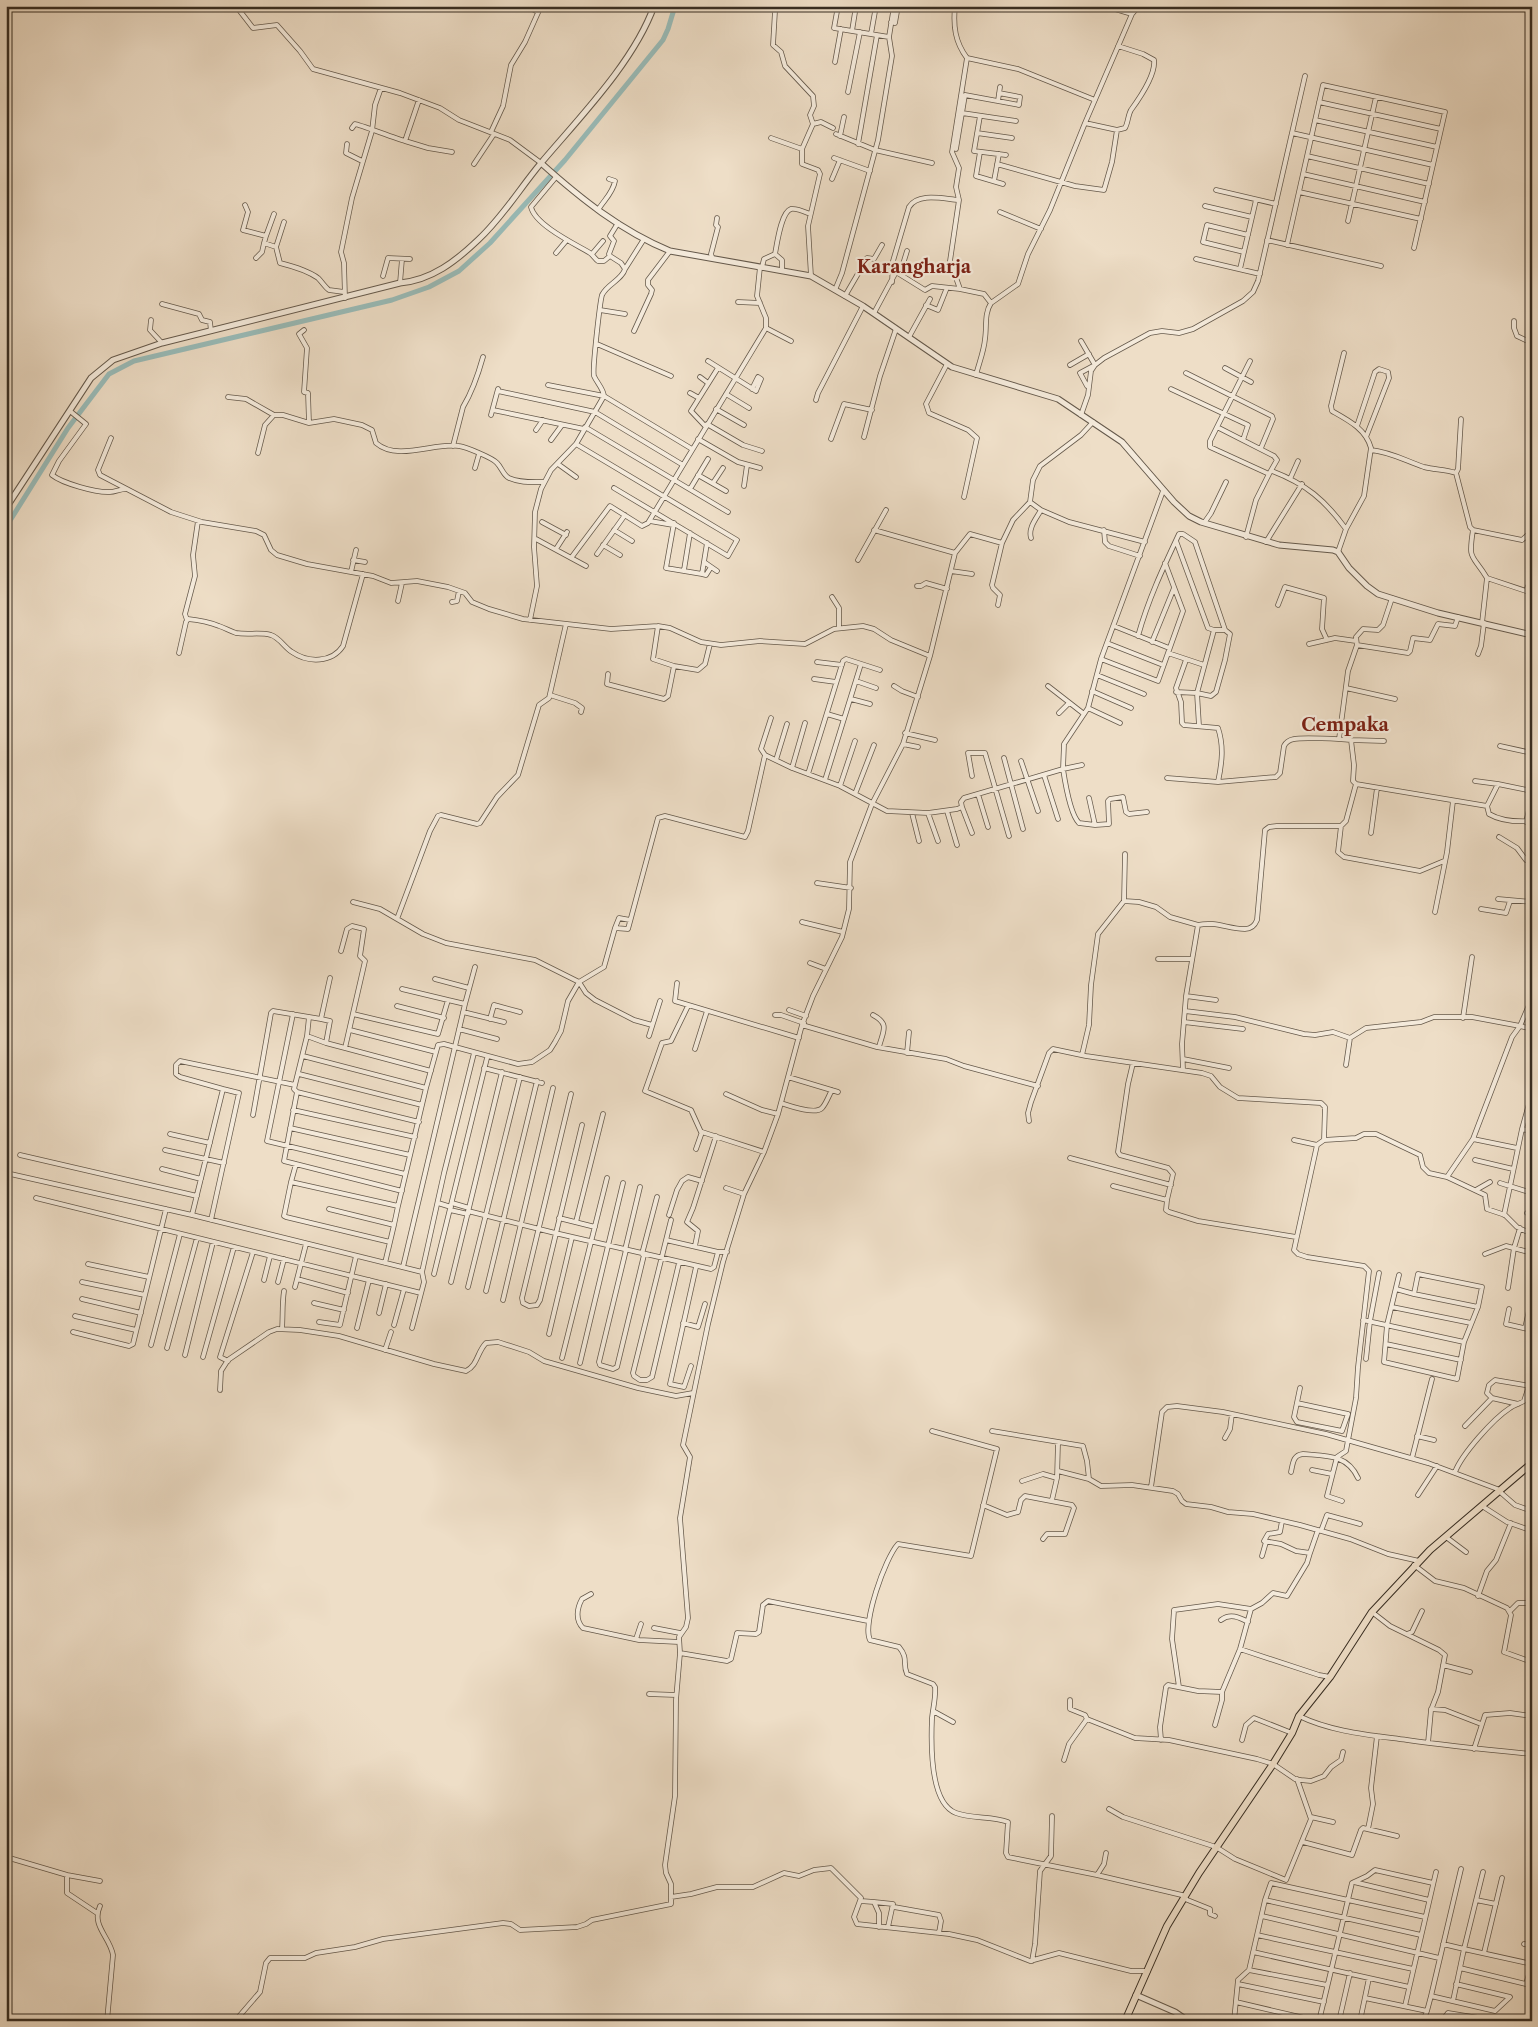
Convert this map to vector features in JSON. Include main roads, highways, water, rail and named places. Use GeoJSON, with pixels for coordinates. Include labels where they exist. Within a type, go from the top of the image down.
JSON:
{"type":"FeatureCollection","features":[{"type":"Feature","properties":{"kind":"main road"},"geometry":{"type":"LineString","coordinates":[[1125,2021],[1167,1926],[1216,1847],[1273,1764],[1292,1733],[1299,1716],[1330,1677],[1372,1612],[1417,1563],[1532,1463]]}},
{"type":"Feature","properties":{"kind":"waterway"},"geometry":{"type":"LineString","coordinates":[[6,527],[68,428],[109,374],[134,361],[392,300],[429,287],[459,271],[490,243],[565,160],[663,40],[675,6]]}},
{"type":"Feature","properties":{"kind":"district","name":"Karangharja"},"geometry":{"type":"Point","coordinates":[914,267]}},
{"type":"Feature","properties":{"kind":"district","name":"Cempaka"},"geometry":{"type":"Point","coordinates":[1345,725]}}]}
